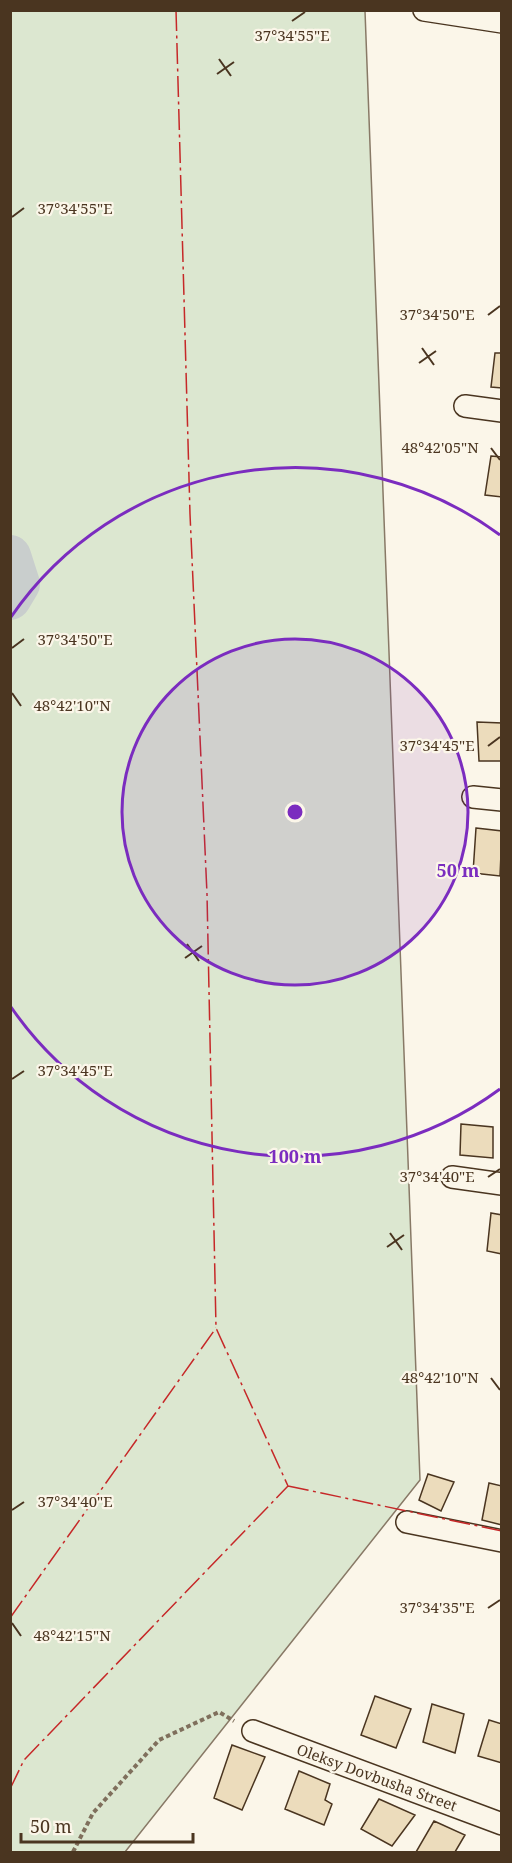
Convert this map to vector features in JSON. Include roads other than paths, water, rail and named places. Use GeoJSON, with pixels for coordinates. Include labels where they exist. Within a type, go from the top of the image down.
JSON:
{"type":"FeatureCollection","features":[{"type":"Feature","properties":{"kind":"street"},"geometry":{"type":"LineString","coordinates":[[424,10],[501,22]]}},
{"type":"Feature","properties":{"kind":"street"},"geometry":{"type":"LineString","coordinates":[[465,406],[501,411]]}},
{"type":"Feature","properties":{"kind":"street"},"geometry":{"type":"LineString","coordinates":[[473,796],[501,800]]}},
{"type":"Feature","properties":{"kind":"street"},"geometry":{"type":"LineString","coordinates":[[452,1177],[501,1184]]}},
{"type":"Feature","properties":{"kind":"street"},"geometry":{"type":"LineString","coordinates":[[407,1522],[501,1541]]}},
{"type":"Feature","properties":{"kind":"street","name":"Oleksy Dovbusha Street"},"geometry":{"type":"LineString","coordinates":[[253,1731],[501,1824]]}},
{"type":"Feature","properties":{"kind":"waterway"},"geometry":{"type":"LineString","coordinates":[[10,556],[19,584],[10,599]]}}]}
